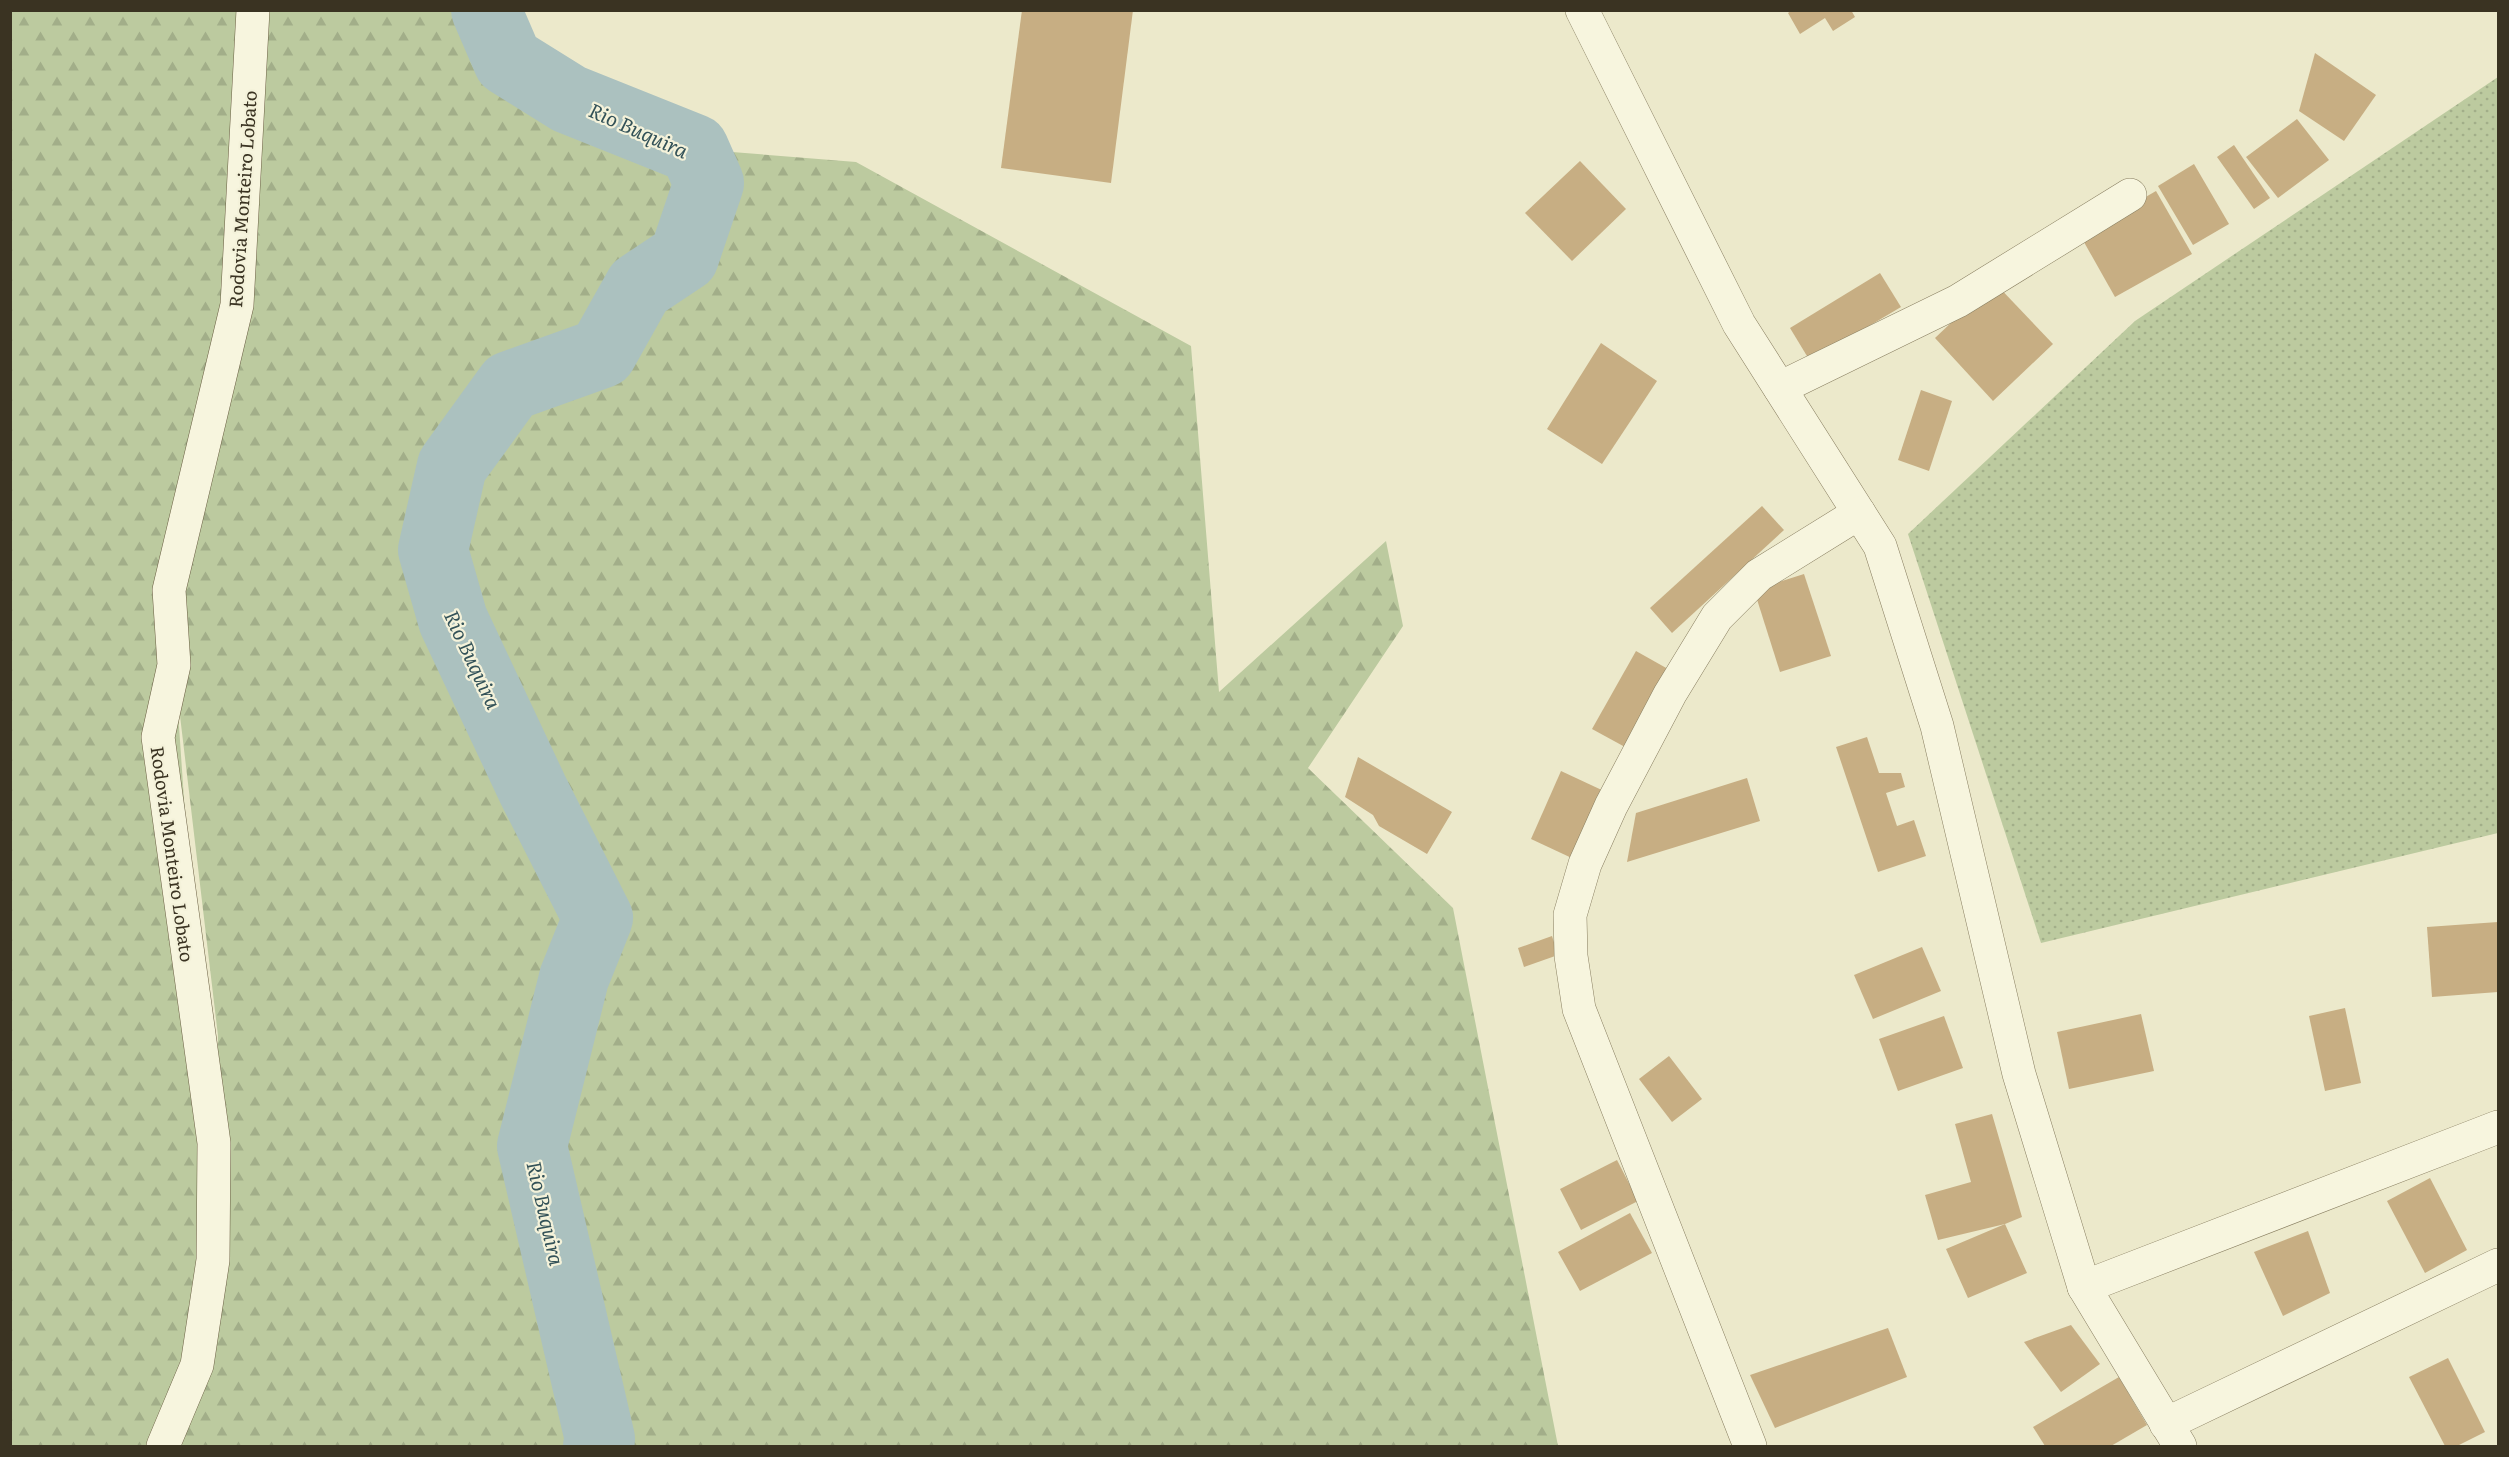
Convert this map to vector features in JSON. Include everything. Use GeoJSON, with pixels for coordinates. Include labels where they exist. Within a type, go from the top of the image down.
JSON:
{"type":"FeatureCollection","features":[{"type":"Feature","properties":{"kind":"street","name":"Rodovia Monteiro Lobato"},"geometry":{"type":"LineString","coordinates":[[163,1446],[197,1365],[213,1260],[214,1143],[158,737],[174,665],[169,590],[237,305],[253,10]]}},
{"type":"Feature","properties":{"kind":"street"},"geometry":{"type":"LineString","coordinates":[[1582,10],[1739,324],[1880,546],[1937,726],[2019,1074],[2084,1287],[2173,1435],[2499,1265]]}},
{"type":"Feature","properties":{"kind":"street"},"geometry":{"type":"LineString","coordinates":[[1780,388],[1958,301],[2130,195]]}},
{"type":"Feature","properties":{"kind":"street"},"geometry":{"type":"LineString","coordinates":[[1750,1446],[1579,1009],[1571,956],[1570,915],[1585,864],[1611,807],[1670,694],[1717,617],[1759,576],[1859,513]]}},
{"type":"Feature","properties":{"kind":"street"},"geometry":{"type":"LineString","coordinates":[[2084,1287],[2499,1127]]}},
{"type":"Feature","properties":{"kind":"green space"},"geometry":{"type":"Polygon","coordinates":[[[10,11],[508,11],[531,75],[694,149],[856,162],[1191,346],[1219,692],[1386,541],[1403,626],[1308,768],[1453,908],[1558,1446],[11,1446],[10,11]],[[176,682],[213,1224],[218,1036],[176,682]]]}},
{"type":"Feature","properties":{"kind":"green space"},"geometry":{"type":"Polygon","coordinates":[[[2498,77],[2498,833],[2041,943],[1908,534],[2135,321],[2498,77]]]}},
{"type":"Feature","properties":{"kind":"building"},"geometry":{"type":"Polygon","coordinates":[[[1022,10],[1133,10],[1111,183],[1001,168],[1022,10]]]}},
{"type":"Feature","properties":{"kind":"building"},"geometry":{"type":"Polygon","coordinates":[[[1792,10],[1851,10],[1855,17],[1833,31],[1825,18],[1800,34],[1788,13],[1792,10]]]}},
{"type":"Feature","properties":{"kind":"building"},"geometry":{"type":"Polygon","coordinates":[[[2315,53],[2376,95],[2344,141],[2299,111],[2315,53]]]}},
{"type":"Feature","properties":{"kind":"building"},"geometry":{"type":"Polygon","coordinates":[[[2297,119],[2329,160],[2278,198],[2246,157],[2297,119]]]}},
{"type":"Feature","properties":{"kind":"building"},"geometry":{"type":"Polygon","coordinates":[[[2234,145],[2270,198],[2254,209],[2217,157],[2234,145]]]}},
{"type":"Feature","properties":{"kind":"building"},"geometry":{"type":"Polygon","coordinates":[[[1580,161],[1626,209],[1572,261],[1525,213],[1580,161]]]}},
{"type":"Feature","properties":{"kind":"building"},"geometry":{"type":"Polygon","coordinates":[[[2194,164],[2229,224],[2193,245],[2158,186],[2194,164]]]}},
{"type":"Feature","properties":{"kind":"building"},"geometry":{"type":"Polygon","coordinates":[[[2156,191],[2192,254],[2115,297],[2080,235],[2156,191]]]}},
{"type":"Feature","properties":{"kind":"building"},"geometry":{"type":"Polygon","coordinates":[[[1880,273],[1901,307],[1810,361],[1790,328],[1880,273]]]}},
{"type":"Feature","properties":{"kind":"building"},"geometry":{"type":"Polygon","coordinates":[[[1994,282],[2053,344],[1993,401],[1935,338],[1994,282]]]}},
{"type":"Feature","properties":{"kind":"building"},"geometry":{"type":"Polygon","coordinates":[[[1601,343],[1657,381],[1602,464],[1547,429],[1601,343]]]}},
{"type":"Feature","properties":{"kind":"building"},"geometry":{"type":"Polygon","coordinates":[[[1921,390],[1952,401],[1929,471],[1898,460],[1921,390]]]}},
{"type":"Feature","properties":{"kind":"building"},"geometry":{"type":"Polygon","coordinates":[[[1762,506],[1784,530],[1672,633],[1650,608],[1762,506]]]}},
{"type":"Feature","properties":{"kind":"building"},"geometry":{"type":"Polygon","coordinates":[[[1804,574],[1831,656],[1780,672],[1754,590],[1804,574]]]}},
{"type":"Feature","properties":{"kind":"building"},"geometry":{"type":"Polygon","coordinates":[[[1636,651],[1668,669],[1625,747],[1592,729],[1636,651]]]}},
{"type":"Feature","properties":{"kind":"building"},"geometry":{"type":"Polygon","coordinates":[[[1867,737],[1879,773],[1901,773],[1905,787],[1886,793],[1897,826],[1914,820],[1926,856],[1878,872],[1836,747],[1867,737]]]}},
{"type":"Feature","properties":{"kind":"building"},"geometry":{"type":"Polygon","coordinates":[[[1358,757],[1452,812],[1427,854],[1379,826],[1373,815],[1345,797],[1358,757]]]}},
{"type":"Feature","properties":{"kind":"building"},"geometry":{"type":"Polygon","coordinates":[[[1561,771],[1606,792],[1576,860],[1531,839],[1561,771]]]}},
{"type":"Feature","properties":{"kind":"building"},"geometry":{"type":"Polygon","coordinates":[[[1747,778],[1760,821],[1627,862],[1636,813],[1747,778]]]}},
{"type":"Feature","properties":{"kind":"building"},"geometry":{"type":"Polygon","coordinates":[[[2498,922],[2498,992],[2432,997],[2427,927],[2498,922]]]}},
{"type":"Feature","properties":{"kind":"building"},"geometry":{"type":"Polygon","coordinates":[[[1552,936],[1558,955],[1524,967],[1518,948],[1552,936]]]}},
{"type":"Feature","properties":{"kind":"building"},"geometry":{"type":"Polygon","coordinates":[[[1922,947],[1941,991],[1873,1019],[1854,975],[1922,947]]]}},
{"type":"Feature","properties":{"kind":"building"},"geometry":{"type":"Polygon","coordinates":[[[2345,1008],[2361,1083],[2325,1091],[2309,1016],[2345,1008]]]}},
{"type":"Feature","properties":{"kind":"building"},"geometry":{"type":"Polygon","coordinates":[[[2141,1014],[2154,1071],[2069,1089],[2057,1032],[2141,1014]]]}},
{"type":"Feature","properties":{"kind":"building"},"geometry":{"type":"Polygon","coordinates":[[[1944,1016],[1963,1068],[1898,1091],[1879,1039],[1944,1016]]]}},
{"type":"Feature","properties":{"kind":"building"},"geometry":{"type":"Polygon","coordinates":[[[1669,1056],[1702,1099],[1672,1122],[1639,1079],[1669,1056]]]}},
{"type":"Feature","properties":{"kind":"building"},"geometry":{"type":"Polygon","coordinates":[[[1992,1114],[2022,1217],[2005,1224],[1938,1240],[1925,1195],[1971,1182],[1955,1124],[1992,1114]]]}},
{"type":"Feature","properties":{"kind":"building"},"geometry":{"type":"Polygon","coordinates":[[[1617,1160],[1638,1201],[1581,1230],[1560,1189],[1617,1160]]]}},
{"type":"Feature","properties":{"kind":"building"},"geometry":{"type":"Polygon","coordinates":[[[2430,1178],[2467,1250],[2425,1273],[2387,1201],[2430,1178]]]}},
{"type":"Feature","properties":{"kind":"building"},"geometry":{"type":"Polygon","coordinates":[[[1630,1213],[1652,1253],[1580,1291],[1558,1252],[1630,1213]]]}},
{"type":"Feature","properties":{"kind":"building"},"geometry":{"type":"Polygon","coordinates":[[[2005,1224],[2027,1273],[1968,1298],[1946,1249],[2005,1224]]]}},
{"type":"Feature","properties":{"kind":"building"},"geometry":{"type":"Polygon","coordinates":[[[2308,1231],[2330,1293],[2283,1316],[2254,1252],[2308,1231]]]}},
{"type":"Feature","properties":{"kind":"building"},"geometry":{"type":"Polygon","coordinates":[[[2071,1325],[2100,1364],[2061,1392],[2024,1342],[2071,1325]]]}},
{"type":"Feature","properties":{"kind":"building"},"geometry":{"type":"Polygon","coordinates":[[[1888,1328],[1907,1377],[1775,1428],[1750,1375],[1888,1328]]]}},
{"type":"Feature","properties":{"kind":"building"},"geometry":{"type":"Polygon","coordinates":[[[2448,1358],[2485,1432],[2457,1446],[2445,1446],[2409,1377],[2448,1358]]]}},
{"type":"Feature","properties":{"kind":"building"},"geometry":{"type":"Polygon","coordinates":[[[2119,1377],[2147,1425],[2111,1446],[2045,1446],[2033,1427],[2119,1377]]]}},
{"type":"Feature","properties":{"kind":"waterway","name":"Rio Buquira"},"geometry":{"type":"LineString","coordinates":[[486,10],[508,61],[569,99],[694,149],[709,183],[684,257],[639,287],[602,353],[510,386],[452,466],[433,550],[453,620],[533,790],[598,918],[574,978],[532,1146],[600,1439],[598,1446]]}}]}
